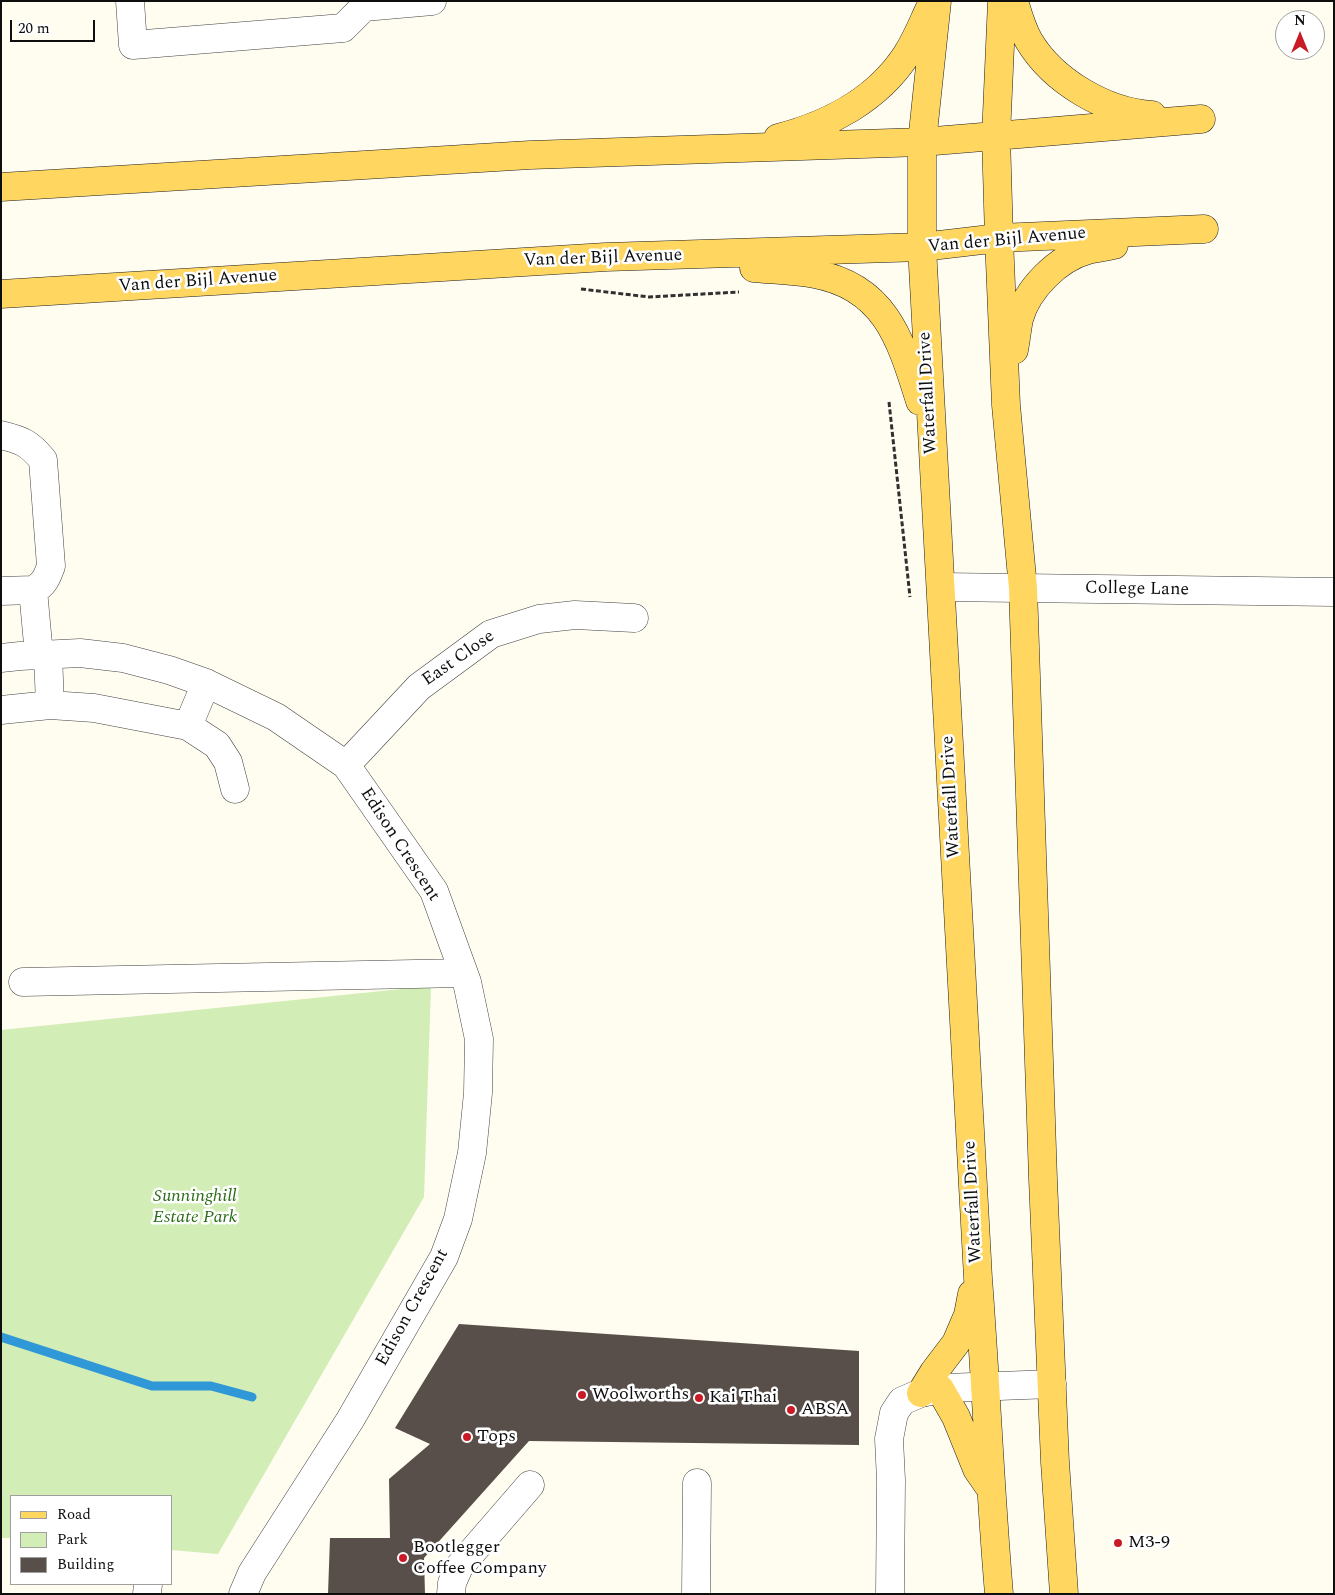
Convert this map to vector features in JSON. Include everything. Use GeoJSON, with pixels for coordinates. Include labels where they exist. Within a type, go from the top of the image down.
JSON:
{"type":"FeatureCollection","features":[{"type":"Feature","properties":{"kind":"main road"},"geometry":{"type":"LineString","coordinates":[[731,149],[814,127],[835,118],[863,100],[883,83],[907,55],[934,1]]}},
{"type":"Feature","properties":{"kind":"main road","name":"Waterfall Drive"},"geometry":{"type":"LineString","coordinates":[[937,1],[922,142],[922,248],[978,1278],[986,1386],[990,1488],[999,1594]]}},
{"type":"Feature","properties":{"kind":"main road"},"geometry":{"type":"LineString","coordinates":[[1002,1],[996,136],[999,238],[1006,404],[1023,588],[1042,1179],[1055,1462],[1064,1594]]}},
{"type":"Feature","properties":{"kind":"main road"},"geometry":{"type":"LineString","coordinates":[[1,187],[530,155],[922,142],[1201,119],[1140,114],[1115,107],[1082,93],[1057,74],[1038,54],[1023,31],[1014,1]]}},
{"type":"Feature","properties":{"kind":"main road","name":"Van der Bijl Avenue"},"geometry":{"type":"LineString","coordinates":[[1,294],[606,257],[922,248],[999,238],[1204,229],[1086,250],[1059,264],[1040,281],[1023,309],[1019,320],[1006,404]]}},
{"type":"Feature","properties":{"kind":"main road"},"geometry":{"type":"LineString","coordinates":[[606,257],[796,271],[831,278],[858,290],[879,310],[904,350],[931,438]]}},
{"type":"Feature","properties":{"kind":"main road"},"geometry":{"type":"LineString","coordinates":[[978,1278],[968,1314],[956,1343],[934,1372],[930,1391],[956,1416],[977,1469],[990,1488]]}},
{"type":"Feature","properties":{"kind":"street"},"geometry":{"type":"LineString","coordinates":[[130,1],[132,45],[343,28],[364,7],[432,1]]}},
{"type":"Feature","properties":{"kind":"street"},"geometry":{"type":"LineString","coordinates":[[1,435],[19,439],[32,447],[43,460],[51,566],[46,578],[40,586],[33,590],[1,591]]}},
{"type":"Feature","properties":{"kind":"street","name":"College Lane"},"geometry":{"type":"LineString","coordinates":[[941,588],[1334,592]]}},
{"type":"Feature","properties":{"kind":"street"},"geometry":{"type":"LineString","coordinates":[[33,590],[50,706]]}},
{"type":"Feature","properties":{"kind":"street","name":"East Close"},"geometry":{"type":"LineString","coordinates":[[346,765],[419,687],[491,634],[539,619],[575,615],[634,618]]}},
{"type":"Feature","properties":{"kind":"street","name":"Edison Crescent"},"geometry":{"type":"LineString","coordinates":[[1,658],[80,653],[123,658],[170,670],[206,683],[276,717],[346,765],[434,891],[467,982],[479,1039],[478,1092],[472,1153],[458,1219],[444,1257],[350,1420],[252,1573],[243,1594]]}},
{"type":"Feature","properties":{"kind":"street"},"geometry":{"type":"LineString","coordinates":[[188,726],[206,683]]}},
{"type":"Feature","properties":{"kind":"street"},"geometry":{"type":"LineString","coordinates":[[1,710],[50,706],[94,708],[188,726],[217,746],[228,762],[235,789]]}},
{"type":"Feature","properties":{"kind":"street"},"geometry":{"type":"LineString","coordinates":[[23,982],[464,973]]}},
{"type":"Feature","properties":{"kind":"street"},"geometry":{"type":"LineString","coordinates":[[890,1594],[891,1480],[889,1439],[894,1413],[902,1401],[930,1391],[986,1386],[1052,1384]]}},
{"type":"Feature","properties":{"kind":"street"},"geometry":{"type":"LineString","coordinates":[[696,1594],[697,1483]]}},
{"type":"Feature","properties":{"kind":"street"},"geometry":{"type":"LineString","coordinates":[[451,1594],[452,1583],[459,1567],[530,1485]]}},
{"type":"Feature","properties":{"kind":"path"},"geometry":{"type":"LineString","coordinates":[[580,289],[649,297],[746,292]]}},
{"type":"Feature","properties":{"kind":"path"},"geometry":{"type":"LineString","coordinates":[[888,396],[911,605]]}},
{"type":"Feature","properties":{"kind":"green space","name":"Sunninghill Estate Park"},"geometry":{"type":"Polygon","coordinates":[[[431,986],[424,1197],[218,1554],[172,1550],[172,1495],[10,1495],[10,1538],[1,1538],[1,1030],[431,986]]]}},
{"type":"Feature","properties":{"kind":"building"},"geometry":{"type":"Polygon","coordinates":[[[459,1324],[859,1351],[859,1445],[529,1441],[424,1558],[425,1594],[328,1594],[330,1538],[390,1538],[389,1479],[430,1444],[395,1428],[459,1324]]]}},
{"type":"Feature","properties":{"kind":"waterway"},"geometry":{"type":"LineString","coordinates":[[1,1337],[152,1386],[211,1386],[252,1397]]}},
{"type":"Feature","properties":{"kind":"place","name":"Woolworths"},"geometry":{"type":"Point","coordinates":[582,1395]}},
{"type":"Feature","properties":{"kind":"place","name":"Kai Thai"},"geometry":{"type":"Point","coordinates":[699,1398]}},
{"type":"Feature","properties":{"kind":"place","name":"ABSA"},"geometry":{"type":"Point","coordinates":[791,1410]}},
{"type":"Feature","properties":{"kind":"place","name":"Tops"},"geometry":{"type":"Point","coordinates":[467,1437]}},
{"type":"Feature","properties":{"kind":"place","name":"M3-9"},"geometry":{"type":"Point","coordinates":[1118,1543]}},
{"type":"Feature","properties":{"kind":"place","name":"Bootlegger Coffee Company"},"geometry":{"type":"Point","coordinates":[403,1558]}}]}
